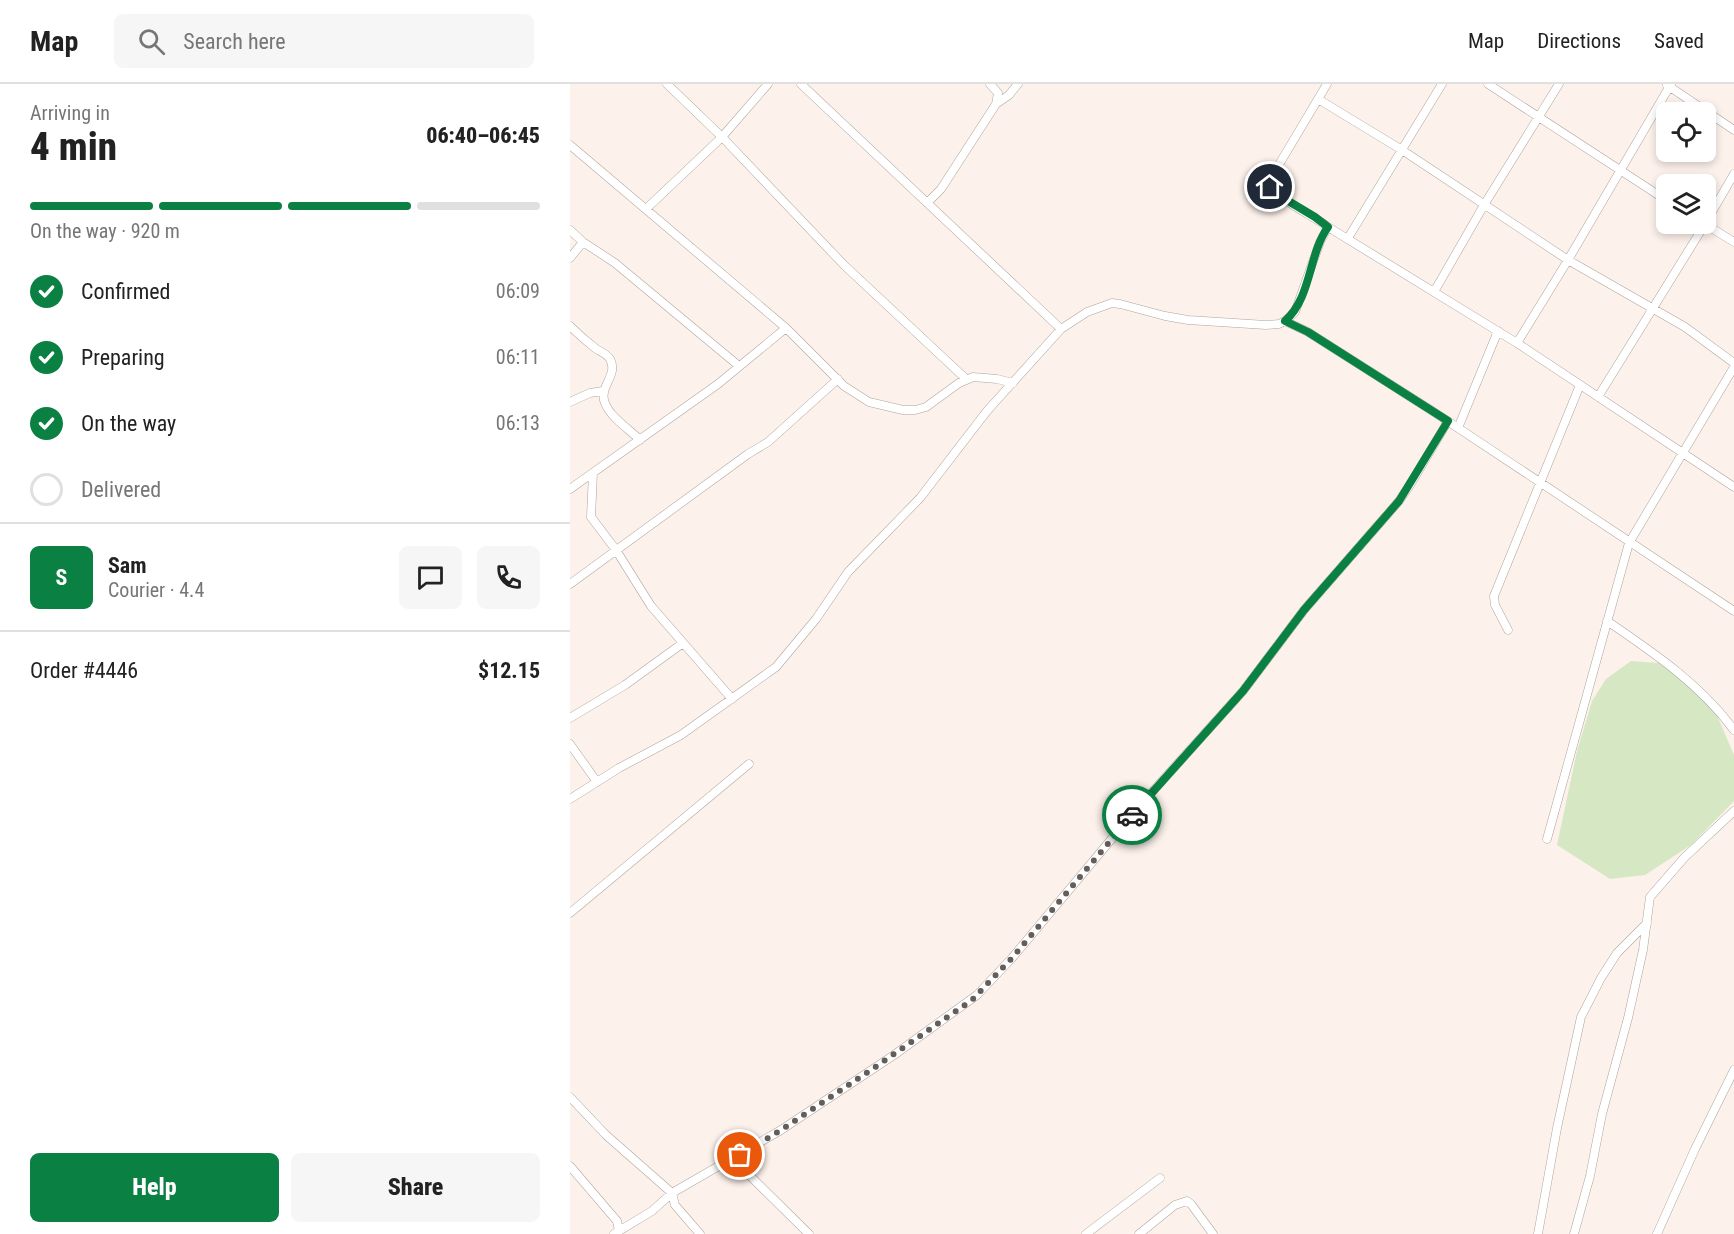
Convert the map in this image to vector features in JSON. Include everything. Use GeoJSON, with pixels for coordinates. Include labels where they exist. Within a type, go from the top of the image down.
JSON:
{"type":"FeatureCollection","features":[{"type":"Feature","properties":{"kind":"street"},"geometry":{"type":"LineString","coordinates":[[667,84],[722,136],[844,265],[966,379]]}},
{"type":"Feature","properties":{"kind":"street"},"geometry":{"type":"LineString","coordinates":[[646,209],[722,136],[768,84]]}},
{"type":"Feature","properties":{"kind":"street"},"geometry":{"type":"LineString","coordinates":[[801,84],[1061,328]]}},
{"type":"Feature","properties":{"kind":"street"},"geometry":{"type":"LineString","coordinates":[[990,84],[998,93],[996,104]]}},
{"type":"Feature","properties":{"kind":"street"},"geometry":{"type":"LineString","coordinates":[[927,203],[941,189],[996,104],[1009,95],[1018,84]]}},
{"type":"Feature","properties":{"kind":"street"},"geometry":{"type":"LineString","coordinates":[[1327,84],[1271,178],[1269,184],[1275,193],[1518,343],[1734,487]]}},
{"type":"Feature","properties":{"kind":"street"},"geometry":{"type":"LineString","coordinates":[[1348,238],[1442,84]]}},
{"type":"Feature","properties":{"kind":"street"},"geometry":{"type":"LineString","coordinates":[[1488,84],[1656,194]]}},
{"type":"Feature","properties":{"kind":"street"},"geometry":{"type":"LineString","coordinates":[[1434,291],[1559,84]]}},
{"type":"Feature","properties":{"kind":"street"},"geometry":{"type":"LineString","coordinates":[[1518,343],[1668,85],[1734,130]]}},
{"type":"Feature","properties":{"kind":"street"},"geometry":{"type":"LineString","coordinates":[[1318,99],[1402,150],[1568,260],[1685,327],[1734,365],[1629,543],[1547,839]]}},
{"type":"Feature","properties":{"kind":"street"},"geometry":{"type":"LineString","coordinates":[[570,145],[786,328],[856,395],[869,402],[903,410],[915,410],[926,407],[966,379],[981,376],[1013,383]]}},
{"type":"Feature","properties":{"kind":"street"},"geometry":{"type":"LineString","coordinates":[[1716,205],[1734,174]]}},
{"type":"Feature","properties":{"kind":"street"},"geometry":{"type":"LineString","coordinates":[[1598,397],[1705,224],[1734,242]]}},
{"type":"Feature","properties":{"kind":"street"},"geometry":{"type":"LineString","coordinates":[[570,799],[636,758],[681,735],[776,668],[816,619],[848,572],[920,498],[987,411],[1061,328],[1087,312],[1112,303],[1188,320],[1266,326],[1279,324],[1285,321],[1297,306],[1320,242],[1328,227]]}},
{"type":"Feature","properties":{"kind":"street"},"geometry":{"type":"LineString","coordinates":[[570,230],[583,242],[615,263],[739,366]]}},
{"type":"Feature","properties":{"kind":"street"},"geometry":{"type":"LineString","coordinates":[[570,258],[583,242]]}},
{"type":"Feature","properties":{"kind":"street"},"geometry":{"type":"LineString","coordinates":[[1285,321],[1308,332],[1448,421],[1734,611]]}},
{"type":"Feature","properties":{"kind":"street"},"geometry":{"type":"LineString","coordinates":[[570,326],[594,348],[607,355],[611,361],[613,371],[603,391],[604,401],[607,407],[640,440]]}},
{"type":"Feature","properties":{"kind":"street"},"geometry":{"type":"LineString","coordinates":[[570,489],[718,384],[786,328]]}},
{"type":"Feature","properties":{"kind":"street"},"geometry":{"type":"LineString","coordinates":[[1458,428],[1498,331]]}},
{"type":"Feature","properties":{"kind":"street"},"geometry":{"type":"LineString","coordinates":[[570,584],[748,454],[768,442],[838,379]]}},
{"type":"Feature","properties":{"kind":"street"},"geometry":{"type":"LineString","coordinates":[[1508,630],[1495,605],[1494,596],[1581,385]]}},
{"type":"Feature","properties":{"kind":"street"},"geometry":{"type":"LineString","coordinates":[[570,402],[590,393],[603,391]]}},
{"type":"Feature","properties":{"kind":"street"},"geometry":{"type":"LineString","coordinates":[[616,1232],[652,1211],[672,1193],[781,1130],[963,1006],[983,989],[1243,691],[1304,610],[1387,516],[1410,485],[1448,421]]}},
{"type":"Feature","properties":{"kind":"street"},"geometry":{"type":"LineString","coordinates":[[593,473],[591,517],[616,550],[651,606],[732,699]]}},
{"type":"Feature","properties":{"kind":"street"},"geometry":{"type":"LineString","coordinates":[[1607,621],[1677,670],[1719,709],[1734,730]]}},
{"type":"Feature","properties":{"kind":"street"},"geometry":{"type":"LineString","coordinates":[[570,717],[625,685],[683,643]]}},
{"type":"Feature","properties":{"kind":"street"},"geometry":{"type":"LineString","coordinates":[[570,744],[597,782]]}},
{"type":"Feature","properties":{"kind":"street"},"geometry":{"type":"LineString","coordinates":[[570,913],[749,764]]}},
{"type":"Feature","properties":{"kind":"street"},"geometry":{"type":"LineString","coordinates":[[1574,1234],[1579,1209],[1590,1176],[1602,1114],[1628,1018],[1643,950],[1650,897],[1658,885],[1734,811]]}},
{"type":"Feature","properties":{"kind":"street"},"geometry":{"type":"LineString","coordinates":[[1538,1234],[1557,1128],[1581,1017],[1617,953],[1647,923]]}},
{"type":"Feature","properties":{"kind":"street"},"geometry":{"type":"LineString","coordinates":[[1657,1234],[1698,1141],[1734,1071]]}},
{"type":"Feature","properties":{"kind":"street"},"geometry":{"type":"LineString","coordinates":[[570,1097],[606,1135],[672,1193],[675,1205],[700,1234]]}},
{"type":"Feature","properties":{"kind":"street"},"geometry":{"type":"LineString","coordinates":[[733,1159],[809,1234]]}},
{"type":"Feature","properties":{"kind":"street"},"geometry":{"type":"LineString","coordinates":[[570,1166],[617,1221],[616,1232]]}},
{"type":"Feature","properties":{"kind":"street"},"geometry":{"type":"LineString","coordinates":[[1086,1234],[1160,1178]]}},
{"type":"Feature","properties":{"kind":"street"},"geometry":{"type":"LineString","coordinates":[[1139,1234],[1182,1202],[1191,1204],[1213,1234]]}},
{"type":"Feature","properties":{"kind":"green space"},"geometry":{"type":"Polygon","coordinates":[[[1631,661],[1659,663],[1688,684],[1716,713],[1734,755],[1734,801],[1691,845],[1645,875],[1610,879],[1557,845],[1577,751],[1592,701],[1606,679],[1631,661]]]}},
{"type":"Feature","properties":{"kind":"way so far"},"geometry":{"type":"LineString","coordinates":[[740,1155],[868,1072],[972,1000],[1012,958],[1132,815]]}},
{"type":"Feature","properties":{"kind":"route"},"geometry":{"type":"LineString","coordinates":[[1132,815],[1243,691],[1304,610],[1399,501],[1448,421],[1308,332],[1285,321],[1295,312],[1320,242],[1328,227],[1275,193],[1270,187]]}}]}
